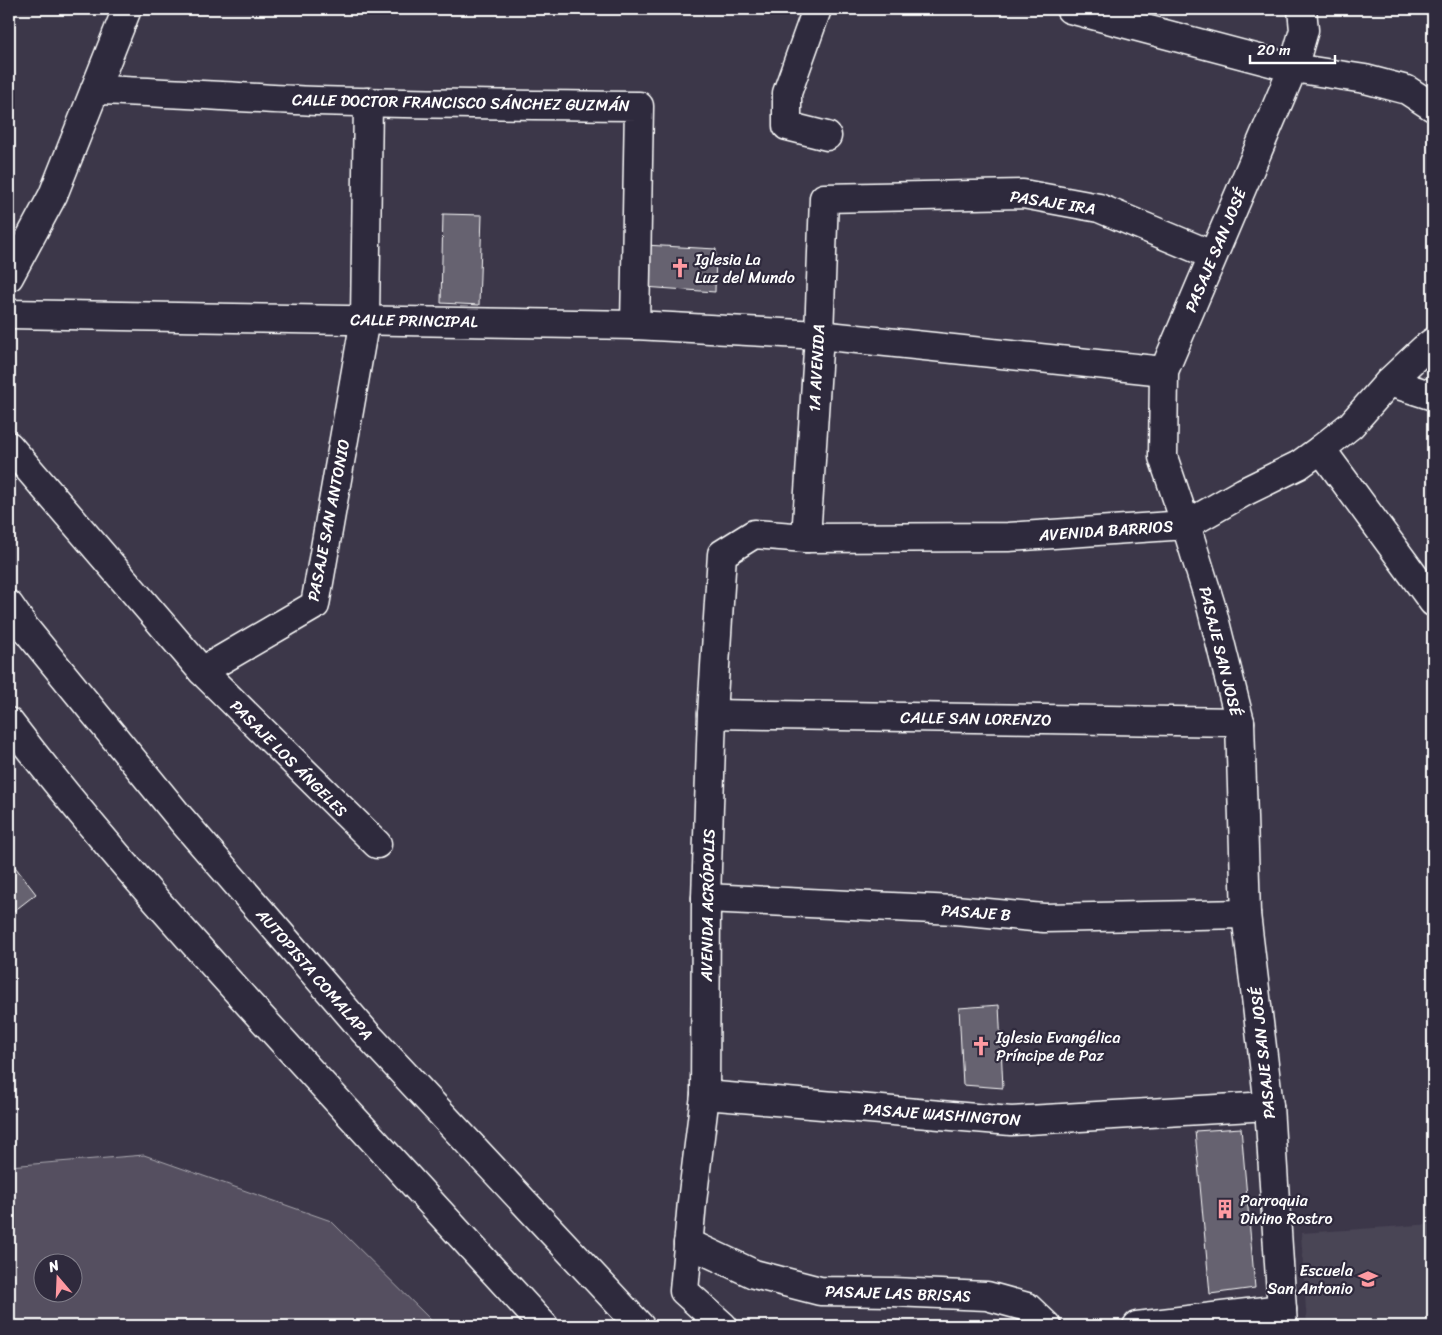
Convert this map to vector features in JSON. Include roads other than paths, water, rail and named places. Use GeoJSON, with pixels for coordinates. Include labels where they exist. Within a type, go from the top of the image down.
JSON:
{"type":"FeatureCollection","features":[{"type":"Feature","properties":{"kind":"main road"},"geometry":{"type":"LineString","coordinates":[[9,277],[53,195],[127,9]]}},
{"type":"Feature","properties":{"kind":"main road"},"geometry":{"type":"LineString","coordinates":[[817,9],[787,93],[787,126],[827,136]]}},
{"type":"Feature","properties":{"kind":"main road"},"geometry":{"type":"LineString","coordinates":[[1070,9],[1293,68],[1365,79],[1407,90],[1433,107]]}},
{"type":"Feature","properties":{"kind":"main road","name":"PASAJE SAN JOSÉ"},"geometry":{"type":"LineString","coordinates":[[1283,1318],[1269,1106],[1246,914],[1240,722],[1211,606],[1163,457],[1164,371],[1293,68],[1304,30],[1302,9]]}},
{"type":"Feature","properties":{"kind":"main road","name":"CALLE DOCTOR FRANCISCO SÁNCHEZ GUZMÁN"},"geometry":{"type":"LineString","coordinates":[[95,90],[457,105],[638,106],[635,325]]}},
{"type":"Feature","properties":{"kind":"main road","name":"PASAJE SAN ANTONIO"},"geometry":{"type":"LineString","coordinates":[[202,671],[315,605],[365,319],[368,102]]}},
{"type":"Feature","properties":{"kind":"main road","name":"PASAJE IRA"},"geometry":{"type":"LineString","coordinates":[[824,198],[1023,194],[1099,208],[1212,255]]}},
{"type":"Feature","properties":{"kind":"main road","name":"1A AVENIDA"},"geometry":{"type":"LineString","coordinates":[[806,538],[819,335],[824,198]]}},
{"type":"Feature","properties":{"kind":"main road","name":"CALLE PRINCIPAL"},"geometry":{"type":"LineString","coordinates":[[9,314],[635,325],[819,335]]}},
{"type":"Feature","properties":{"kind":"main road"},"geometry":{"type":"LineString","coordinates":[[819,335],[1164,371]]}},
{"type":"Feature","properties":{"kind":"main road","name":"AVENIDA BARRIOS"},"geometry":{"type":"LineString","coordinates":[[806,538],[1008,537],[1186,525],[1244,492],[1299,465],[1321,449],[1351,425],[1389,382],[1424,348],[1433,342]]}},
{"type":"Feature","properties":{"kind":"main road"},"geometry":{"type":"LineString","coordinates":[[1389,382],[1433,396]]}},
{"type":"Feature","properties":{"kind":"main road"},"geometry":{"type":"LineString","coordinates":[[9,446],[202,671]]}},
{"type":"Feature","properties":{"kind":"main road"},"geometry":{"type":"LineString","coordinates":[[1321,449],[1433,602]]}},
{"type":"Feature","properties":{"kind":"main road","name":"AVENIDA ACRÓPOLIS"},"geometry":{"type":"LineString","coordinates":[[723,1326],[684,1291],[705,1095],[706,898],[712,714],[722,554],[754,534],[806,538]]}},
{"type":"Feature","properties":{"kind":"main road","name":"AUTOPISTA COMALAPA"},"geometry":{"type":"LineString","coordinates":[[9,605],[25,628],[181,819],[358,1025],[640,1326]]}},
{"type":"Feature","properties":{"kind":"main road","name":"PASAJE LOS ÁNGELES"},"geometry":{"type":"LineString","coordinates":[[202,671],[377,844]]}},
{"type":"Feature","properties":{"kind":"main road","name":"CALLE SAN LORENZO"},"geometry":{"type":"LineString","coordinates":[[712,714],[1240,722]]}},
{"type":"Feature","properties":{"kind":"main road"},"geometry":{"type":"LineString","coordinates":[[9,722],[50,776],[115,854],[225,978],[544,1326]]}},
{"type":"Feature","properties":{"kind":"main road","name":"PASAJE B"},"geometry":{"type":"LineString","coordinates":[[706,898],[955,910],[1044,918],[1246,914]]}},
{"type":"Feature","properties":{"kind":"main road","name":"PASAJE WASHINGTON"},"geometry":{"type":"LineString","coordinates":[[705,1095],[1011,1121],[1269,1106]]}},
{"type":"Feature","properties":{"kind":"main road","name":"PASAJE LAS BRISAS"},"geometry":{"type":"LineString","coordinates":[[688,1243],[754,1274],[820,1292],[893,1292],[987,1296],[1027,1307],[1047,1326]]}},
{"type":"Feature","properties":{"kind":"main road"},"geometry":{"type":"LineString","coordinates":[[1137,1326],[1283,1318]]}},
{"type":"Feature","properties":{"kind":"place","name":"Iglesia La Luz del Mundo"},"geometry":{"type":"Point","coordinates":[680,268]}},
{"type":"Feature","properties":{"kind":"place","name":"Iglesia Evangélica Príncipe de Paz"},"geometry":{"type":"Point","coordinates":[981,1046]}},
{"type":"Feature","properties":{"kind":"place","name":"Parroquia Divino Rostro"},"geometry":{"type":"Point","coordinates":[1225,1209]}},
{"type":"Feature","properties":{"kind":"place","name":"Escuela San Antonio"},"geometry":{"type":"Point","coordinates":[1368,1279]}}]}
